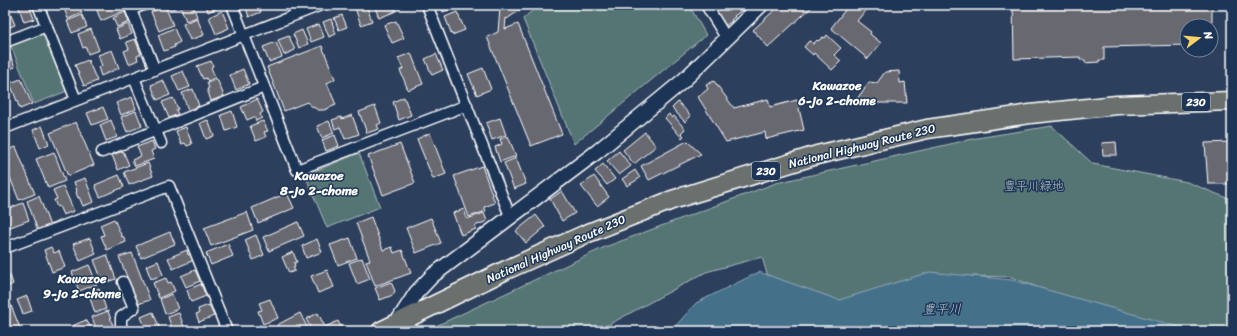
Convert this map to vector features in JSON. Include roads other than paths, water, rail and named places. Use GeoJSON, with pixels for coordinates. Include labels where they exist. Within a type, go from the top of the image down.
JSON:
{"type":"FeatureCollection","features":[{"type":"Feature","properties":{"kind":"highway","name":"National Highway Route 230"},"geometry":{"type":"LineString","coordinates":[[388,327],[499,273],[586,234],[672,200],[817,155],[927,129],[1030,114],[1105,106],[1232,101]]}},
{"type":"Feature","properties":{"kind":"street"},"geometry":{"type":"LineString","coordinates":[[38,5],[76,100]]}},
{"type":"Feature","properties":{"kind":"street"},"geometry":{"type":"LineString","coordinates":[[143,5],[130,7],[155,70]]}},
{"type":"Feature","properties":{"kind":"street"},"geometry":{"type":"LineString","coordinates":[[232,5],[297,170],[467,105]]}},
{"type":"Feature","properties":{"kind":"street"},"geometry":{"type":"LineString","coordinates":[[5,128],[244,35],[304,8],[320,5]]}},
{"type":"Feature","properties":{"kind":"street"},"geometry":{"type":"LineString","coordinates":[[427,5],[510,216]]}},
{"type":"Feature","properties":{"kind":"street"},"geometry":{"type":"LineString","coordinates":[[706,5],[727,39]]}},
{"type":"Feature","properties":{"kind":"street"},"geometry":{"type":"LineString","coordinates":[[388,327],[432,276],[598,151],[684,80],[761,5]]}},
{"type":"Feature","properties":{"kind":"street"},"geometry":{"type":"LineString","coordinates":[[5,42],[47,26]]}},
{"type":"Feature","properties":{"kind":"street"},"geometry":{"type":"LineString","coordinates":[[134,78],[161,143]]}},
{"type":"Feature","properties":{"kind":"street"},"geometry":{"type":"LineString","coordinates":[[102,152],[264,87]]}},
{"type":"Feature","properties":{"kind":"street"},"geometry":{"type":"LineString","coordinates":[[5,248],[169,186],[227,331]]}},
{"type":"Feature","properties":{"kind":"street"},"geometry":{"type":"LineString","coordinates":[[120,330],[121,317],[134,308],[123,282]]}},
{"type":"Feature","properties":{"kind":"water","name":"豊平川"},"geometry":{"type":"Polygon","coordinates":[[[759,272],[839,300],[930,272],[1012,280],[1193,331],[671,331],[696,303],[759,272]]]}},
{"type":"Feature","properties":{"kind":"district","name":"Kawazoe 6-jo 2-chome"},"geometry":{"type":"Point","coordinates":[837,92]}},
{"type":"Feature","properties":{"kind":"district","name":"Kawazoe 8-jo 2-chome"},"geometry":{"type":"Point","coordinates":[319,182]}},
{"type":"Feature","properties":{"kind":"district","name":"Kawazoe 9-jo 2-chome"},"geometry":{"type":"Point","coordinates":[82,286]}},
{"type":"Feature","properties":{"kind":"park label","name":"豊平川緑地"},"geometry":{"type":"Point","coordinates":[1034,186]}}]}
